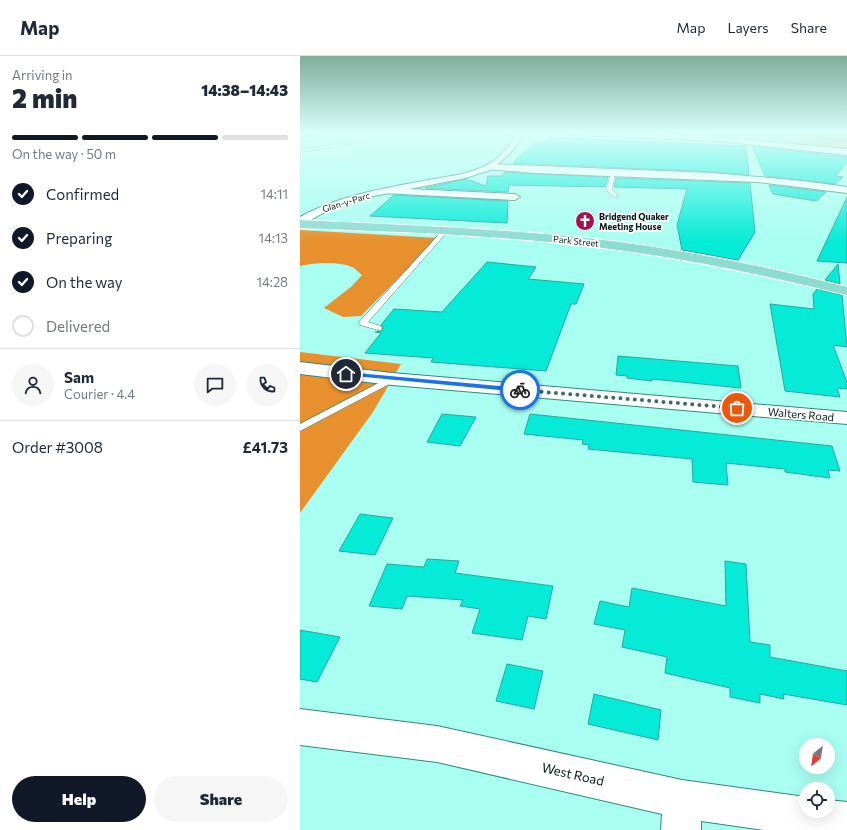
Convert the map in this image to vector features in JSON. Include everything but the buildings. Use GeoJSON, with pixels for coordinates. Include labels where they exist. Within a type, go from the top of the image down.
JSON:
{"type":"FeatureCollection","features":[{"type":"Feature","properties":{"kind":"main road","name":"Park Street"},"geometry":{"type":"LineString","coordinates":[[300,223],[557,239],[646,250],[746,267],[847,291]]}},
{"type":"Feature","properties":{"kind":"street","name":"Glan-y-Parc"},"geometry":{"type":"LineString","coordinates":[[300,223],[314,213],[323,209],[386,191],[480,169]]}},
{"type":"Feature","properties":{"kind":"street"},"geometry":{"type":"LineString","coordinates":[[526,169],[754,178],[810,184],[847,190]]}},
{"type":"Feature","properties":{"kind":"street"},"geometry":{"type":"LineString","coordinates":[[386,191],[515,197]]}},
{"type":"Feature","properties":{"kind":"street","name":"Walters Road"},"geometry":{"type":"LineString","coordinates":[[300,368],[392,379],[847,418]]}},
{"type":"Feature","properties":{"kind":"street","name":"West Road"},"geometry":{"type":"LineString","coordinates":[[300,727],[437,744],[682,814],[847,822]]}},
{"type":"Feature","properties":{"kind":"lane"},"geometry":{"type":"LineString","coordinates":[[613,173],[609,190],[615,195]]}},
{"type":"Feature","properties":{"kind":"lane"},"geometry":{"type":"LineString","coordinates":[[378,328],[363,323],[445,231]]}},
{"type":"Feature","properties":{"kind":"lane"},"geometry":{"type":"LineString","coordinates":[[300,428],[392,379]]}},
{"type":"Feature","properties":{"kind":"shaded area"},"geometry":{"type":"Polygon","coordinates":[[[300,230],[438,238],[361,316],[343,317],[324,308],[352,286],[362,275],[352,267],[333,263],[319,263],[300,266],[300,230]]]}},
{"type":"Feature","properties":{"kind":"shaded area"},"geometry":{"type":"Polygon","coordinates":[[[300,352],[401,364],[373,412],[300,513],[300,352]]]}},
{"type":"Feature","properties":{"kind":"way so far"},"geometry":{"type":"LineString","coordinates":[[520,390],[737,408]]}},
{"type":"Feature","properties":{"kind":"place","name":"Bridgend Quaker Meeting House"},"geometry":{"type":"Point","coordinates":[585,221]}},
{"type":"Feature","properties":{"kind":"route"},"geometry":{"type":"LineString","coordinates":[[346,374],[520,390]]}}]}
